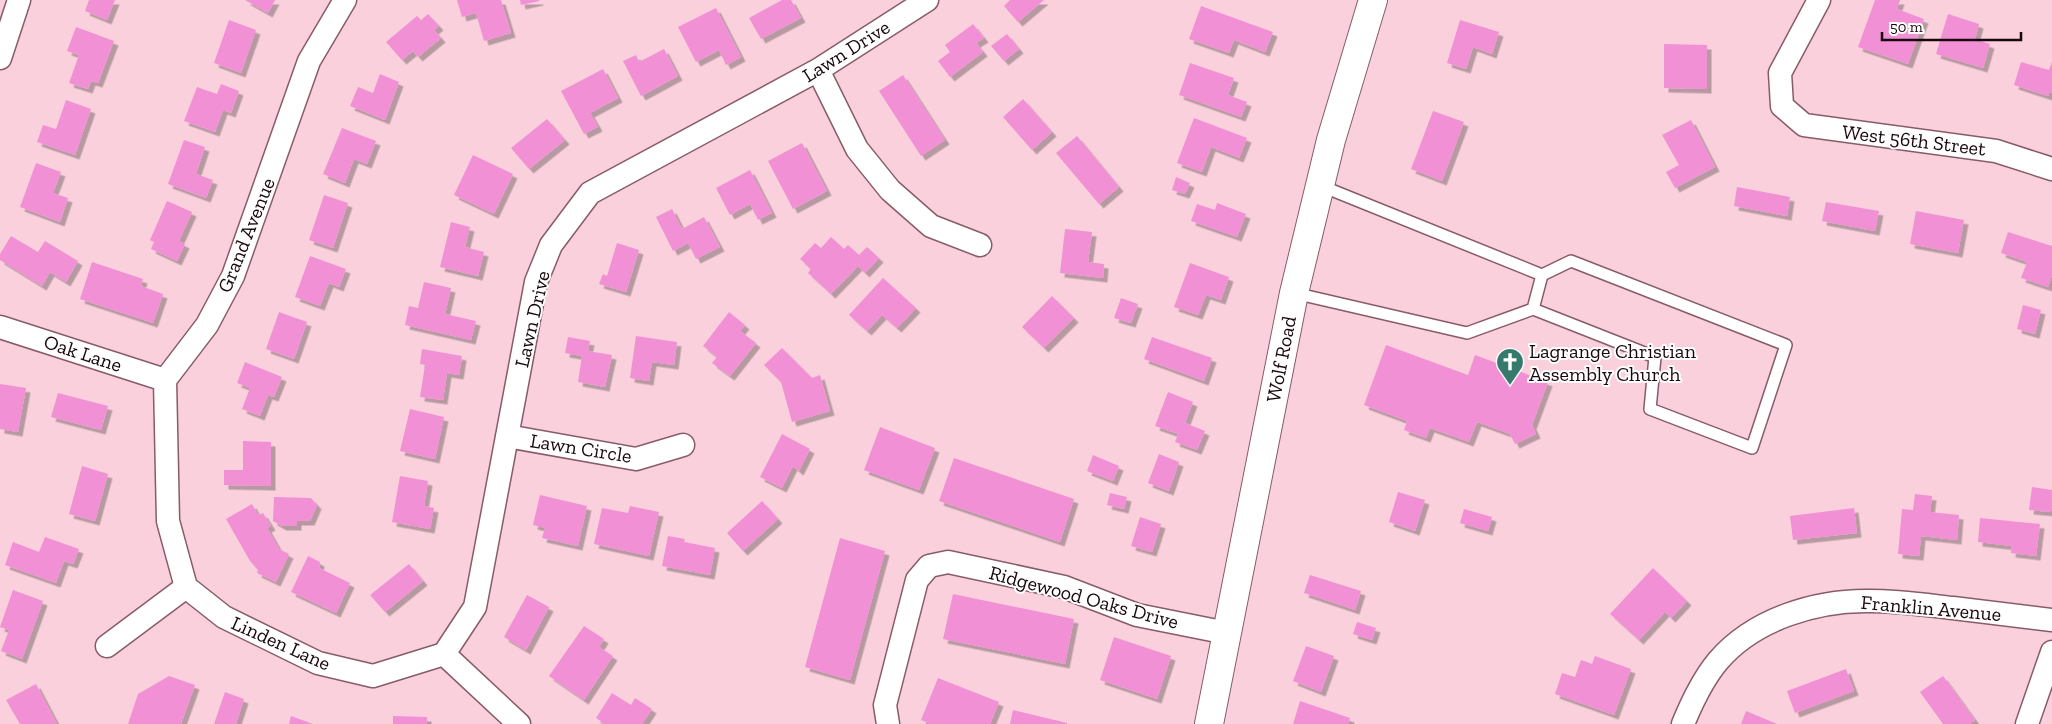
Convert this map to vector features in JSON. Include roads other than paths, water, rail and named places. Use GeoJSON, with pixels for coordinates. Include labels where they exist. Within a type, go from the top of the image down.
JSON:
{"type":"FeatureCollection","features":[{"type":"Feature","properties":{"kind":"main road","name":"Wolf Road"},"geometry":{"type":"LineString","coordinates":[[1210,724],[1294,294],[1331,140],[1374,0]]}},
{"type":"Feature","properties":{"kind":"street"},"geometry":{"type":"LineString","coordinates":[[0,58],[20,0]]}},
{"type":"Feature","properties":{"kind":"street","name":"Grand Avenue"},"geometry":{"type":"LineString","coordinates":[[165,380],[207,325],[233,276],[309,61],[345,0]]}},
{"type":"Feature","properties":{"kind":"street","name":"Lawn Drive"},"geometry":{"type":"LineString","coordinates":[[444,654],[475,607],[536,282],[551,245],[590,193],[818,70],[927,0]]}},
{"type":"Feature","properties":{"kind":"street","name":"West 56th Street"},"geometry":{"type":"LineString","coordinates":[[1819,0],[1780,73],[1782,106],[1804,125],[1996,151],[2052,169]]}},
{"type":"Feature","properties":{"kind":"street"},"geometry":{"type":"LineString","coordinates":[[818,70],[857,148],[890,190],[932,226],[980,245]]}},
{"type":"Feature","properties":{"kind":"street","name":"Oak Lane"},"geometry":{"type":"LineString","coordinates":[[0,327],[165,380]]}},
{"type":"Feature","properties":{"kind":"street"},"geometry":{"type":"LineString","coordinates":[[107,646],[186,587],[168,520],[165,380]]}},
{"type":"Feature","properties":{"kind":"street","name":"Lawn Circle"},"geometry":{"type":"LineString","coordinates":[[507,436],[636,459],[683,445]]}},
{"type":"Feature","properties":{"kind":"street","name":"Ridgewood Oaks Drive"},"geometry":{"type":"LineString","coordinates":[[888,724],[885,705],[917,580],[929,566],[948,562],[1064,588],[1137,615],[1227,633]]}},
{"type":"Feature","properties":{"kind":"street","name":"Linden Lane"},"geometry":{"type":"LineString","coordinates":[[186,587],[224,617],[318,663],[373,676],[444,654]]}},
{"type":"Feature","properties":{"kind":"street","name":"Franklin Avenue"},"geometry":{"type":"LineString","coordinates":[[1683,724],[1703,683],[1718,662],[1732,648],[1754,631],[1775,620],[1808,609],[1839,602],[1891,601],[2052,620]]}},
{"type":"Feature","properties":{"kind":"street"},"geometry":{"type":"LineString","coordinates":[[2028,724],[2052,652]]}},
{"type":"Feature","properties":{"kind":"street"},"geometry":{"type":"LineString","coordinates":[[444,654],[519,724]]}},
{"type":"Feature","properties":{"kind":"lane"},"geometry":{"type":"LineString","coordinates":[[1294,294],[1467,333],[1533,309],[1655,357],[1650,409],[1752,448],[1786,345],[1571,261],[1542,274],[1319,186]]}},
{"type":"Feature","properties":{"kind":"lane"},"geometry":{"type":"LineString","coordinates":[[1533,309],[1542,274]]}},
{"type":"Feature","properties":{"kind":"place","name":"Lagrange Christian Assembly Church"},"geometry":{"type":"Point","coordinates":[1510,386]}}]}
